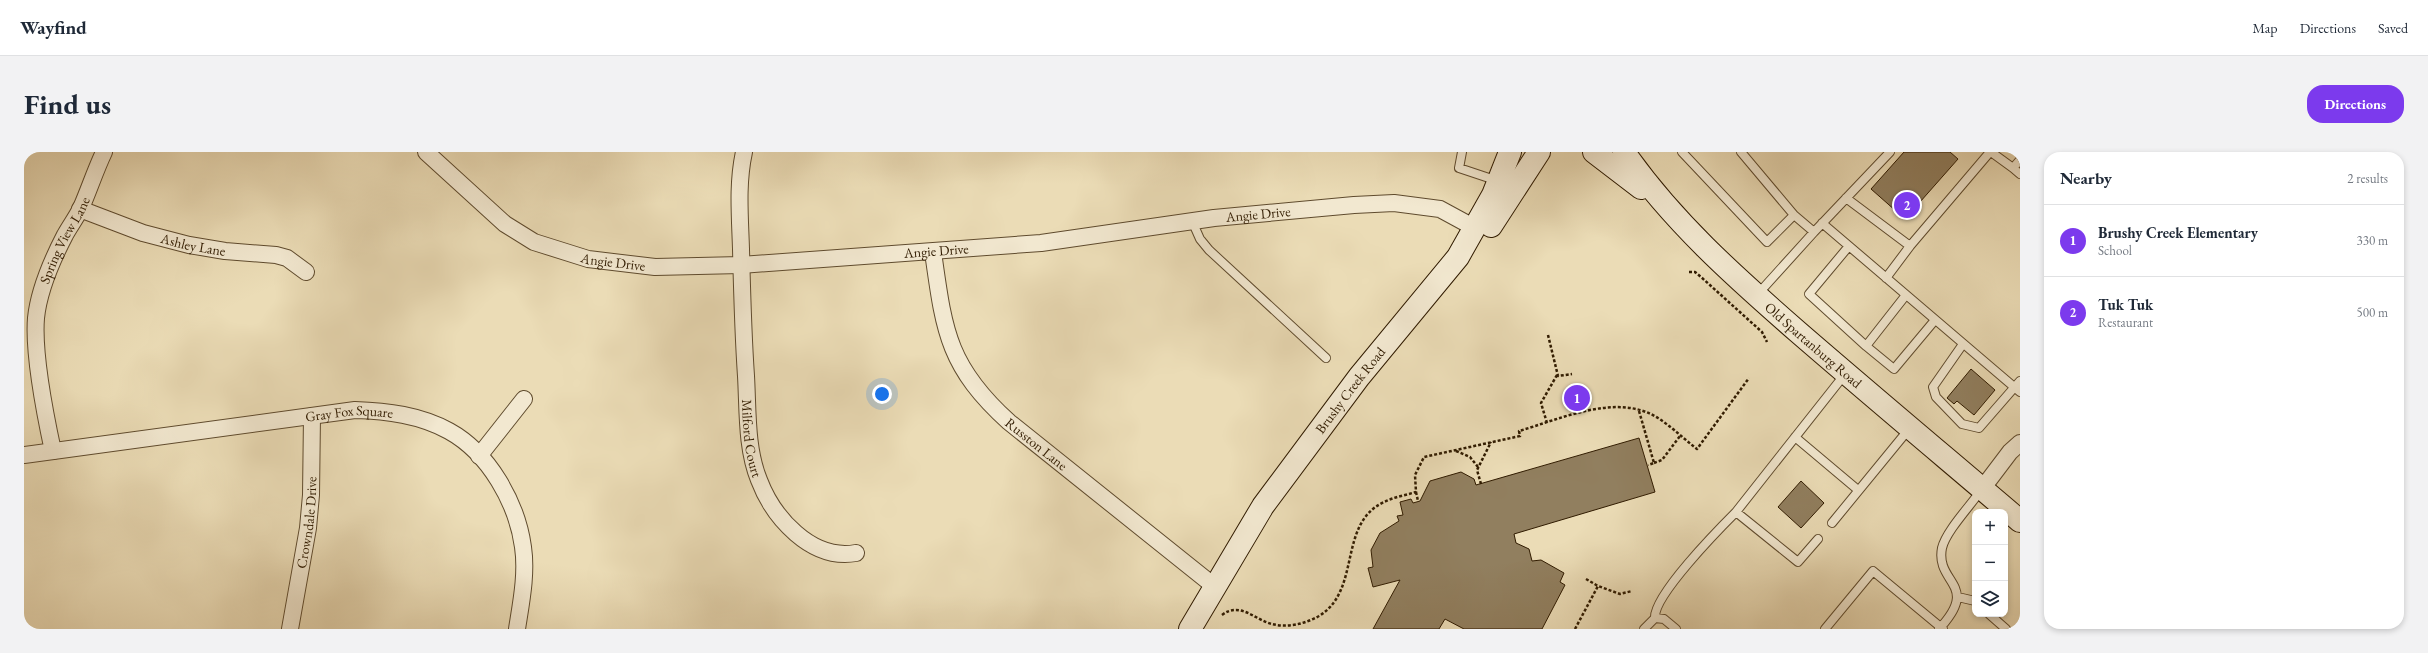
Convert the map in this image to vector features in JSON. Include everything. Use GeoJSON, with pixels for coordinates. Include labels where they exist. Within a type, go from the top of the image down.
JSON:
{"type":"FeatureCollection","features":[{"type":"Feature","properties":{"kind":"main road","name":"Brushy Creek Road"},"geometry":{"type":"LineString","coordinates":[[1190,629],[1214,586],[1263,506],[1359,377],[1458,257],[1475,228],[1498,181],[1510,152]]}},
{"type":"Feature","properties":{"kind":"main road"},"geometry":{"type":"LineString","coordinates":[[1419,305],[1483,240],[1539,152]]}},
{"type":"Feature","properties":{"kind":"main road"},"geometry":{"type":"LineString","coordinates":[[1594,152],[1676,217]]}},
{"type":"Feature","properties":{"kind":"main road","name":"Old Spartanburg Road"},"geometry":{"type":"LineString","coordinates":[[1624,152],[1676,217],[1722,265],[1756,296],[2020,521]]}},
{"type":"Feature","properties":{"kind":"street","name":"Spring View Lane"},"geometry":{"type":"LineString","coordinates":[[54,451],[37,353],[36,317],[40,295],[48,273],[65,235],[80,209],[89,182],[104,152]]}},
{"type":"Feature","properties":{"kind":"street","name":"Angie Drive"},"geometry":{"type":"LineString","coordinates":[[426,152],[505,224],[540,244],[588,258],[623,264],[655,267],[741,265],[1041,243],[1192,221],[1286,210],[1394,203],[1440,209],[1475,228]]}},
{"type":"Feature","properties":{"kind":"street","name":"Milford Court"},"geometry":{"type":"LineString","coordinates":[[744,152],[739,195],[741,265],[750,451],[758,480],[776,513],[793,532],[825,550],[841,553],[856,553]]}},
{"type":"Feature","properties":{"kind":"street","name":"Ashley Lane"},"geometry":{"type":"LineString","coordinates":[[80,209],[143,233],[188,245],[225,251],[276,255],[287,258],[306,272]]}},
{"type":"Feature","properties":{"kind":"street","name":"Russton Lane"},"geometry":{"type":"LineString","coordinates":[[933,252],[947,335],[961,367],[982,394],[1009,422],[1214,586]]}},
{"type":"Feature","properties":{"kind":"street"},"geometry":{"type":"LineString","coordinates":[[480,456],[524,399]]}},
{"type":"Feature","properties":{"kind":"street","name":"Gray Fox Square"},"geometry":{"type":"LineString","coordinates":[[24,455],[355,410],[385,411],[407,415],[448,430],[480,456],[504,489],[519,523],[524,549],[524,575],[517,629]]}},
{"type":"Feature","properties":{"kind":"street","name":"Crowndale Drive"},"geometry":{"type":"LineString","coordinates":[[290,629],[310,502],[312,416]]}},
{"type":"Feature","properties":{"kind":"street"},"geometry":{"type":"LineString","coordinates":[[1982,489],[2010,452],[2020,443]]}},
{"type":"Feature","properties":{"kind":"lane"},"geometry":{"type":"LineString","coordinates":[[1462,152],[1459,168],[1498,181]]}},
{"type":"Feature","properties":{"kind":"lane"},"geometry":{"type":"LineString","coordinates":[[1682,152],[1767,242],[1794,215]]}},
{"type":"Feature","properties":{"kind":"lane"},"geometry":{"type":"LineString","coordinates":[[1741,152],[1794,215],[1814,232]]}},
{"type":"Feature","properties":{"kind":"lane"},"geometry":{"type":"LineString","coordinates":[[1756,296],[1822,223],[1890,152]]}},
{"type":"Feature","properties":{"kind":"lane"},"geometry":{"type":"LineString","coordinates":[[1886,278],[1910,246],[1991,152],[2020,174]]}},
{"type":"Feature","properties":{"kind":"lane"},"geometry":{"type":"LineString","coordinates":[[2013,168],[2020,160]]}},
{"type":"Feature","properties":{"kind":"lane"},"geometry":{"type":"LineString","coordinates":[[1846,198],[1910,246]]}},
{"type":"Feature","properties":{"kind":"lane"},"geometry":{"type":"LineString","coordinates":[[1192,221],[1200,239],[1209,250],[1326,358]]}},
{"type":"Feature","properties":{"kind":"lane"},"geometry":{"type":"LineString","coordinates":[[1822,223],[1963,344],[2018,387],[1979,428],[1962,424],[1936,397],[1933,387],[1963,344]]}},
{"type":"Feature","properties":{"kind":"lane"},"geometry":{"type":"LineString","coordinates":[[1849,246],[1809,294],[1866,346],[1894,369],[1936,320]]}},
{"type":"Feature","properties":{"kind":"lane"},"geometry":{"type":"LineString","coordinates":[[1866,346],[1906,295]]}},
{"type":"Feature","properties":{"kind":"lane"},"geometry":{"type":"LineString","coordinates":[[1644,629],[1655,618],[1664,594],[1708,540],[1736,512],[1846,373]]}},
{"type":"Feature","properties":{"kind":"lane"},"geometry":{"type":"LineString","coordinates":[[1832,523],[1910,428]]}},
{"type":"Feature","properties":{"kind":"lane"},"geometry":{"type":"LineString","coordinates":[[1795,437],[1858,490]]}},
{"type":"Feature","properties":{"kind":"lane"},"geometry":{"type":"LineString","coordinates":[[1825,629],[1873,571],[1941,628],[1950,618],[1957,605],[1958,597],[1944,564],[1942,548],[1947,537],[1982,489]]}},
{"type":"Feature","properties":{"kind":"lane"},"geometry":{"type":"LineString","coordinates":[[1736,512],[1798,562],[1818,539]]}},
{"type":"Feature","properties":{"kind":"lane"},"geometry":{"type":"LineString","coordinates":[[1958,597],[1972,600]]}},
{"type":"Feature","properties":{"kind":"lane"},"geometry":{"type":"LineString","coordinates":[[1992,617],[2006,629]]}},
{"type":"Feature","properties":{"kind":"lane"},"geometry":{"type":"LineString","coordinates":[[1655,618],[1664,619],[1676,629]]}},
{"type":"Feature","properties":{"kind":"path"},"geometry":{"type":"LineString","coordinates":[[1689,272],[1695,272],[1702,277],[1762,332],[1767,342]]}},
{"type":"Feature","properties":{"kind":"path"},"geometry":{"type":"LineString","coordinates":[[1547,423],[1541,403],[1558,374],[1548,335]]}},
{"type":"Feature","properties":{"kind":"path"},"geometry":{"type":"LineString","coordinates":[[1558,374],[1572,374]]}},
{"type":"Feature","properties":{"kind":"path"},"geometry":{"type":"LineString","coordinates":[[1418,501],[1415,475],[1424,457],[1520,436],[1518,431],[1604,408],[1639,410],[1658,418],[1697,450],[1749,378]]}},
{"type":"Feature","properties":{"kind":"path"},"geometry":{"type":"LineString","coordinates":[[1639,410],[1654,463]]}},
{"type":"Feature","properties":{"kind":"path"},"geometry":{"type":"LineString","coordinates":[[1648,465],[1662,460],[1680,436]]}},
{"type":"Feature","properties":{"kind":"path"},"geometry":{"type":"LineString","coordinates":[[1478,468],[1491,442]]}},
{"type":"Feature","properties":{"kind":"path"},"geometry":{"type":"LineString","coordinates":[[1454,450],[1470,457],[1478,468],[1481,484]]}},
{"type":"Feature","properties":{"kind":"path"},"geometry":{"type":"LineString","coordinates":[[1222,615],[1232,610],[1244,611],[1270,624],[1280,626],[1299,624],[1317,616],[1333,603],[1341,590],[1346,577],[1354,537],[1362,521],[1384,502],[1416,492]]}},
{"type":"Feature","properties":{"kind":"path"},"geometry":{"type":"LineString","coordinates":[[1586,579],[1598,586],[1620,594],[1632,591]]}},
{"type":"Feature","properties":{"kind":"path"},"geometry":{"type":"LineString","coordinates":[[1574,629],[1598,586]]}},
{"type":"Feature","properties":{"kind":"building"},"geometry":{"type":"Polygon","coordinates":[[[1904,152],[1950,152],[1958,159],[1905,219],[1871,189],[1904,152]]]}},
{"type":"Feature","properties":{"kind":"building"},"geometry":{"type":"Polygon","coordinates":[[[1971,369],[1995,390],[1974,415],[1957,401],[1954,404],[1947,398],[1971,369]]]}},
{"type":"Feature","properties":{"kind":"building"},"geometry":{"type":"Polygon","coordinates":[[[1639,438],[1655,492],[1514,534],[1516,543],[1529,549],[1532,561],[1541,560],[1564,573],[1560,582],[1565,585],[1542,629],[1464,629],[1445,619],[1439,629],[1373,629],[1400,580],[1373,587],[1368,568],[1373,567],[1371,550],[1380,533],[1399,521],[1397,516],[1403,515],[1400,502],[1411,499],[1413,503],[1420,501],[1430,481],[1461,472],[1474,479],[1476,485],[1639,438]]]}},
{"type":"Feature","properties":{"kind":"building"},"geometry":{"type":"Polygon","coordinates":[[[1801,481],[1824,503],[1801,528],[1778,507],[1801,481]]]}},
{"type":"Feature","properties":{"kind":"place","name":"Tuk Tuk"},"geometry":{"type":"Point","coordinates":[1907,205]}},
{"type":"Feature","properties":{"kind":"place","name":"Brushy Creek Elementary"},"geometry":{"type":"Point","coordinates":[1577,398]}}]}
